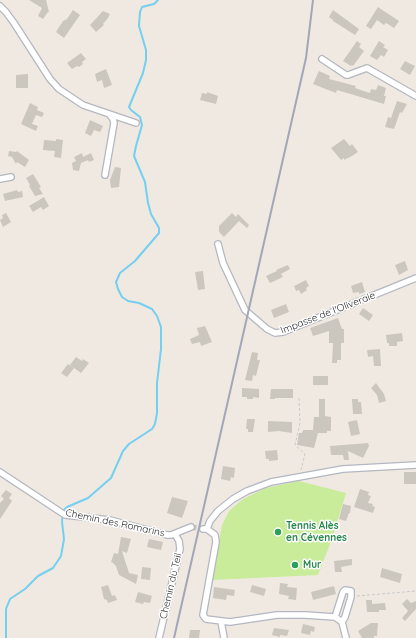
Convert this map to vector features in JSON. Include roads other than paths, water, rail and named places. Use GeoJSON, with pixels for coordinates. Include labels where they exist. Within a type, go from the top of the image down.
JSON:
{"type":"FeatureCollection","features":[{"type":"Feature","properties":{"kind":"street"},"geometry":{"type":"LineString","coordinates":[[0,6],[14,23],[50,79],[59,89],[83,104],[110,115],[136,123]]}},
{"type":"Feature","properties":{"kind":"street"},"geometry":{"type":"LineString","coordinates":[[322,59],[346,75],[367,68],[416,96]]}},
{"type":"Feature","properties":{"kind":"street"},"geometry":{"type":"LineString","coordinates":[[105,175],[114,123],[110,115]]}},
{"type":"Feature","properties":{"kind":"street"},"geometry":{"type":"LineString","coordinates":[[0,179],[10,177]]}},
{"type":"Feature","properties":{"kind":"street","name":"Impasse de l'Oliveraie"},"geometry":{"type":"LineString","coordinates":[[218,244],[224,266],[245,310],[267,329],[275,333],[283,332],[416,278]]}},
{"type":"Feature","properties":{"kind":"street"},"geometry":{"type":"LineString","coordinates":[[346,638],[342,622],[335,617],[305,614],[277,615],[230,622],[206,619],[203,615],[216,542],[215,536],[205,529],[218,512],[233,499],[247,491],[271,482],[343,469],[416,465]]}},
{"type":"Feature","properties":{"kind":"street","name":"Chemin des Romarins"},"geometry":{"type":"LineString","coordinates":[[0,472],[65,514],[110,520],[166,535],[175,534],[191,527]]}},
{"type":"Feature","properties":{"kind":"street","name":"Chemin du Teil"},"geometry":{"type":"LineString","coordinates":[[159,638],[180,549],[179,541],[175,534]]}},
{"type":"Feature","properties":{"kind":"street"},"geometry":{"type":"LineString","coordinates":[[335,617],[343,592],[345,590],[350,591],[351,597],[342,622]]}},
{"type":"Feature","properties":{"kind":"street"},"geometry":{"type":"LineString","coordinates":[[221,621],[224,638]]}},
{"type":"Feature","properties":{"kind":"waterway"},"geometry":{"type":"LineString","coordinates":[[6,638],[6,609],[10,599],[25,589],[38,576],[53,568],[61,556],[64,539],[62,522],[63,511],[67,507],[88,498],[111,478],[123,451],[129,444],[152,429],[155,424],[157,413],[157,383],[161,349],[161,327],[157,316],[152,309],[139,303],[128,301],[122,297],[116,282],[120,273],[135,261],[159,233],[159,228],[151,214],[145,182],[134,156],[142,125],[140,117],[129,107],[143,73],[146,60],[146,50],[139,26],[140,12],[142,7],[154,4],[158,0]]}},
{"type":"Feature","properties":{"kind":"tunnel"},"geometry":{"type":"LineString","coordinates":[[191,527],[203,529]]}},
{"type":"Feature","properties":{"kind":"railway"},"geometry":{"type":"LineString","coordinates":[[174,638],[306,58],[313,0]]}},
{"type":"Feature","properties":{"kind":"place","name":"Tennis Alès en Cévennes"},"geometry":{"type":"Point","coordinates":[278,532]}},
{"type":"Feature","properties":{"kind":"place","name":"Mur"},"geometry":{"type":"Point","coordinates":[295,565]}}]}
